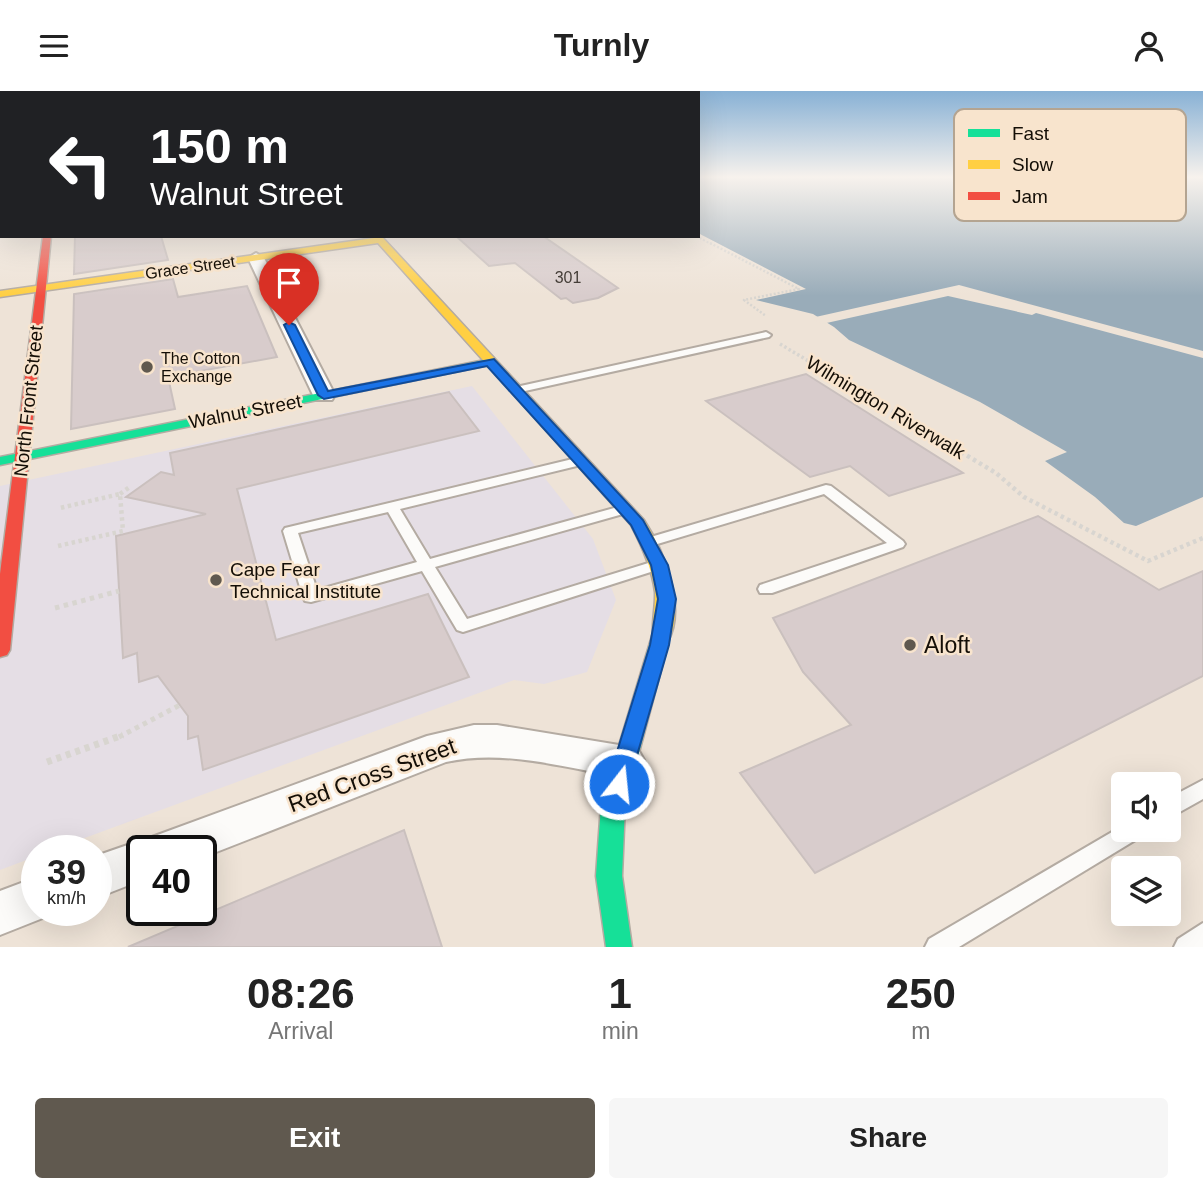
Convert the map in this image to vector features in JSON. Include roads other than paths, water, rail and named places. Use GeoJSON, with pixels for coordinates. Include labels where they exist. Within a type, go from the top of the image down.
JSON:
{"type":"FeatureCollection","features":[{"type":"Feature","properties":{"kind":"street","name":"North Front Street"},"geometry":{"type":"LineString","coordinates":[[0,650],[47,238]]}},
{"type":"Feature","properties":{"kind":"street","name":"Grace Street"},"geometry":{"type":"LineString","coordinates":[[0,294],[378,238]]}},
{"type":"Feature","properties":{"kind":"street"},"geometry":{"type":"LineString","coordinates":[[378,238],[625,509],[649,542],[660,565],[667,599],[665,621],[625,762],[609,830],[612,898],[620,947]]}},
{"type":"Feature","properties":{"kind":"street"},"geometry":{"type":"LineString","coordinates":[[256,258],[324,395]]}},
{"type":"Feature","properties":{"kind":"street","name":"Walnut Street"},"geometry":{"type":"LineString","coordinates":[[0,461],[490,362]]}},
{"type":"Feature","properties":{"kind":"street","name":"Red Cross Street"},"geometry":{"type":"LineString","coordinates":[[209,835],[441,747],[474,740],[519,742],[625,762]]}},
{"type":"Feature","properties":{"kind":"street"},"geometry":{"type":"LineString","coordinates":[[0,913],[21,905]]}},
{"type":"Feature","properties":{"kind":"lane"},"geometry":{"type":"LineString","coordinates":[[516,390],[766,335]]}},
{"type":"Feature","properties":{"kind":"lane"},"geometry":{"type":"LineString","coordinates":[[581,461],[290,531],[311,597],[625,509]]}},
{"type":"Feature","properties":{"kind":"lane"},"geometry":{"type":"LineString","coordinates":[[649,542],[826,489],[898,544],[766,589]]}},
{"type":"Feature","properties":{"kind":"lane"},"geometry":{"type":"LineString","coordinates":[[392,507],[463,626],[660,565]]}},
{"type":"Feature","properties":{"kind":"lane"},"geometry":{"type":"LineString","coordinates":[[1181,803],[1203,789]]}},
{"type":"Feature","properties":{"kind":"lane"},"geometry":{"type":"LineString","coordinates":[[937,947],[1113,842]]}},
{"type":"Feature","properties":{"kind":"lane"},"geometry":{"type":"LineString","coordinates":[[1186,947],[1203,935]]}},
{"type":"Feature","properties":{"kind":"water"},"geometry":{"type":"Polygon","coordinates":[[[700,217],[954,217],[954,221],[1186,221],[1186,217],[1203,217],[1203,497],[1136,526],[1124,523],[1095,497],[1045,461],[1067,452],[980,402],[849,340],[813,314],[756,300],[806,289],[700,234],[700,217]]]}},
{"type":"Feature","properties":{"kind":"place","name":"The Cotton Exchange"},"geometry":{"type":"Point","coordinates":[147,367]}},
{"type":"Feature","properties":{"kind":"place","name":"Cape Fear Technical Institute"},"geometry":{"type":"Point","coordinates":[216,580]}},
{"type":"Feature","properties":{"kind":"place","name":"Aloft"},"geometry":{"type":"Point","coordinates":[910,645]}}]}
